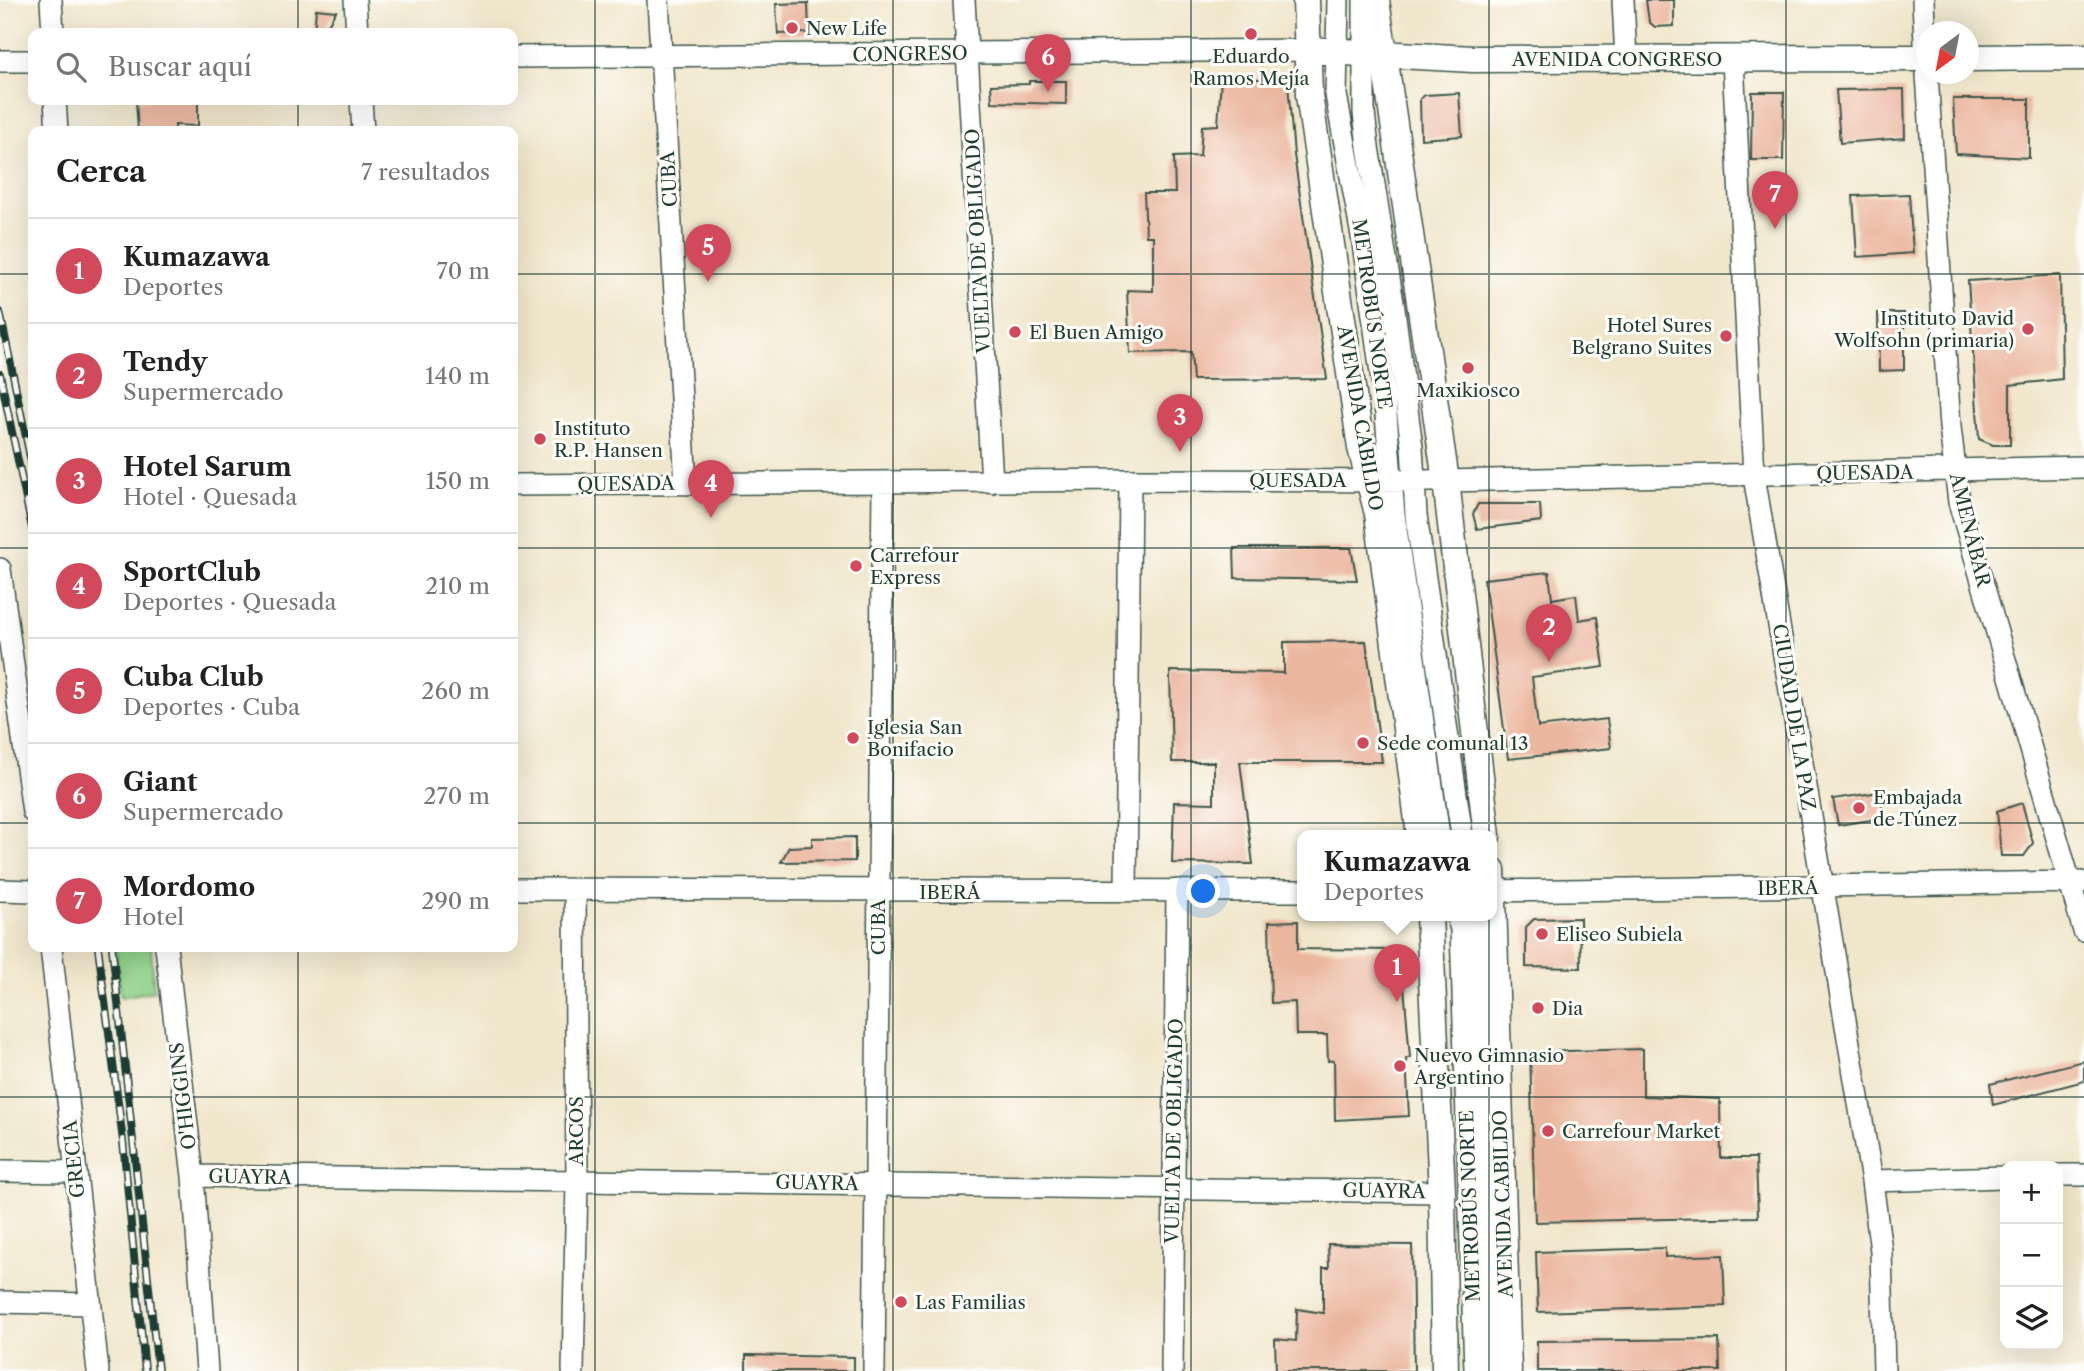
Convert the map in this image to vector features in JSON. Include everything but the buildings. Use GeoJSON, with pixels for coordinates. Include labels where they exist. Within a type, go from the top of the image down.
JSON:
{"type":"FeatureCollection","features":[{"type":"Feature","properties":{"kind":"main road","name":"AVENIDA CABILDO"},"geometry":{"type":"LineString","coordinates":[[1306,0],[1311,108],[1362,447],[1380,480],[1378,514],[1419,830]]}},
{"type":"Feature","properties":{"kind":"main road"},"geometry":{"type":"LineString","coordinates":[[1376,0],[1374,56],[1446,481],[1486,830]]}},
{"type":"Feature","properties":{"kind":"main road","name":"AVENIDA CONGRESO"},"geometry":{"type":"LineString","coordinates":[[1307,50],[1374,56],[1733,60],[1916,58]]}},
{"type":"Feature","properties":{"kind":"main road"},"geometry":{"type":"LineString","coordinates":[[1979,58],[2084,57]]}},
{"type":"Feature","properties":{"kind":"main road"},"geometry":{"type":"LineString","coordinates":[[1429,921],[1442,1192],[1445,1371]]}},
{"type":"Feature","properties":{"kind":"main road","name":"AVENIDA CABILDO"},"geometry":{"type":"LineString","coordinates":[[1493,921],[1508,1371]]}},
{"type":"Feature","properties":{"kind":"street"},"geometry":{"type":"LineString","coordinates":[[51,0],[53,28]]}},
{"type":"Feature","properties":{"kind":"street"},"geometry":{"type":"LineString","coordinates":[[355,0],[357,28]]}},
{"type":"Feature","properties":{"kind":"street","name":"CUBA"},"geometry":{"type":"LineString","coordinates":[[658,0],[686,484]]}},
{"type":"Feature","properties":{"kind":"street","name":"VUELTA DE OBLIGADO"},"geometry":{"type":"LineString","coordinates":[[964,0],[992,482]]}},
{"type":"Feature","properties":{"kind":"street","name":"METROBÚS NORTE"},"geometry":{"type":"LineString","coordinates":[[1338,0],[1336,95],[1362,236],[1385,402],[1380,480],[1438,830]]}},
{"type":"Feature","properties":{"kind":"street","name":"METROBÚS NORTE"},"geometry":{"type":"LineString","coordinates":[[1364,0],[1374,56],[1365,124],[1394,309],[1413,481],[1461,830]]}},
{"type":"Feature","properties":{"kind":"street"},"geometry":{"type":"LineString","coordinates":[[1623,0],[1626,59]]}},
{"type":"Feature","properties":{"kind":"street"},"geometry":{"type":"LineString","coordinates":[[1923,0],[1924,21]]}},
{"type":"Feature","properties":{"kind":"street","name":"CONGRESO"},"geometry":{"type":"LineString","coordinates":[[518,57],[1307,50]]}},
{"type":"Feature","properties":{"kind":"street","name":"CIUDAD DE LA PAZ"},"geometry":{"type":"LineString","coordinates":[[1733,60],[1754,476],[1872,1181],[1881,1251],[1884,1371]]}},
{"type":"Feature","properties":{"kind":"street"},"geometry":{"type":"LineString","coordinates":[[0,61],[28,61]]}},
{"type":"Feature","properties":{"kind":"street","name":"AMENÁBAR"},"geometry":{"type":"LineString","coordinates":[[1928,84],[1959,502],[2077,882],[2084,931]]}},
{"type":"Feature","properties":{"kind":"street"},"geometry":{"type":"LineString","coordinates":[[55,105],[57,126]]}},
{"type":"Feature","properties":{"kind":"street"},"geometry":{"type":"LineString","coordinates":[[361,105],[363,126]]}},
{"type":"Feature","properties":{"kind":"street","name":"QUESADA"},"geometry":{"type":"LineString","coordinates":[[518,485],[1130,480],[1446,481],[2084,467]]}},
{"type":"Feature","properties":{"kind":"street"},"geometry":{"type":"LineString","coordinates":[[1126,891],[1130,480]]}},
{"type":"Feature","properties":{"kind":"street","name":"CUBA"},"geometry":{"type":"LineString","coordinates":[[874,1371],[883,482]]}},
{"type":"Feature","properties":{"kind":"street"},"geometry":{"type":"LineString","coordinates":[[0,569],[28,775]]}},
{"type":"Feature","properties":{"kind":"street","name":"IBERÁ"},"geometry":{"type":"LineString","coordinates":[[1497,884],[1822,887],[2077,882]]}},
{"type":"Feature","properties":{"kind":"street","name":"IBERÁ"},"geometry":{"type":"LineString","coordinates":[[518,889],[1297,891]]}},
{"type":"Feature","properties":{"kind":"street"},"geometry":{"type":"LineString","coordinates":[[0,890],[28,891]]}},
{"type":"Feature","properties":{"kind":"street","name":"ARCOS"},"geometry":{"type":"LineString","coordinates":[[573,1371],[577,1180],[575,890]]}},
{"type":"Feature","properties":{"kind":"street","name":"VUELTA DE OBLIGADO"},"geometry":{"type":"LineString","coordinates":[[1172,1371],[1177,890]]}},
{"type":"Feature","properties":{"kind":"street","name":"METROBÚS NORTE"},"geometry":{"type":"LineString","coordinates":[[1459,921],[1475,1371]]}},
{"type":"Feature","properties":{"kind":"street","name":"METROBÚS NORTE"},"geometry":{"type":"LineString","coordinates":[[1478,921],[1491,1371]]}},
{"type":"Feature","properties":{"kind":"street","name":"GRECIA"},"geometry":{"type":"LineString","coordinates":[[52,952],[98,1371]]}},
{"type":"Feature","properties":{"kind":"street","name":"O'HIGGINS"},"geometry":{"type":"LineString","coordinates":[[167,952],[193,1176],[207,1371]]}},
{"type":"Feature","properties":{"kind":"street"},"geometry":{"type":"LineString","coordinates":[[0,1171],[75,1172]]}},
{"type":"Feature","properties":{"kind":"street"},"geometry":{"type":"LineString","coordinates":[[2063,1175],[2084,1175]]}},
{"type":"Feature","properties":{"kind":"street","name":"GUAYRA"},"geometry":{"type":"LineString","coordinates":[[193,1176],[1442,1192]]}},
{"type":"Feature","properties":{"kind":"street"},"geometry":{"type":"LineString","coordinates":[[1872,1181],[2000,1177]]}},
{"type":"Feature","properties":{"kind":"street"},"geometry":{"type":"LineString","coordinates":[[0,1302],[90,1304]]}},
{"type":"Feature","properties":{"kind":"green space"},"geometry":{"type":"Polygon","coordinates":[[[116,952],[151,952],[154,991],[121,997],[116,952]]]}},
{"type":"Feature","properties":{"kind":"railway"},"geometry":{"type":"LineString","coordinates":[[0,312],[28,447]]}},
{"type":"Feature","properties":{"kind":"railway"},"geometry":{"type":"LineString","coordinates":[[0,374],[28,509]]}},
{"type":"Feature","properties":{"kind":"railway"},"geometry":{"type":"LineString","coordinates":[[99,952],[123,1141],[145,1371]]}},
{"type":"Feature","properties":{"kind":"railway"},"geometry":{"type":"LineString","coordinates":[[113,952],[158,1371]]}},
{"type":"Feature","properties":{"kind":"place","name":"New Life"},"geometry":{"type":"Point","coordinates":[792,28]}},
{"type":"Feature","properties":{"kind":"place","name":"Eduardo Ramos Mejía"},"geometry":{"type":"Point","coordinates":[1251,34]}},
{"type":"Feature","properties":{"kind":"place","name":"Giant"},"geometry":{"type":"Point","coordinates":[1048,92]}},
{"type":"Feature","properties":{"kind":"place","name":"Mordomo"},"geometry":{"type":"Point","coordinates":[1775,229]}},
{"type":"Feature","properties":{"kind":"place","name":"Cuba Club"},"geometry":{"type":"Point","coordinates":[708,282]}},
{"type":"Feature","properties":{"kind":"place","name":"Instituto David Wolfsohn (primaria)"},"geometry":{"type":"Point","coordinates":[2028,329]}},
{"type":"Feature","properties":{"kind":"place","name":"El Buen Amigo"},"geometry":{"type":"Point","coordinates":[1015,332]}},
{"type":"Feature","properties":{"kind":"place","name":"Hotel Sures Belgrano Suites"},"geometry":{"type":"Point","coordinates":[1726,336]}},
{"type":"Feature","properties":{"kind":"place","name":"Maxikiosco"},"geometry":{"type":"Point","coordinates":[1468,368]}},
{"type":"Feature","properties":{"kind":"place","name":"Instituto R.P. Hansen"},"geometry":{"type":"Point","coordinates":[540,439]}},
{"type":"Feature","properties":{"kind":"place","name":"Hotel Sarum"},"geometry":{"type":"Point","coordinates":[1180,452]}},
{"type":"Feature","properties":{"kind":"place","name":"SportClub"},"geometry":{"type":"Point","coordinates":[711,518]}},
{"type":"Feature","properties":{"kind":"place","name":"Carrefour Express"},"geometry":{"type":"Point","coordinates":[856,566]}},
{"type":"Feature","properties":{"kind":"place","name":"Tendy"},"geometry":{"type":"Point","coordinates":[1549,662]}},
{"type":"Feature","properties":{"kind":"place","name":"Iglesia San Bonifacio"},"geometry":{"type":"Point","coordinates":[853,738]}},
{"type":"Feature","properties":{"kind":"place","name":"Sede comunal 13"},"geometry":{"type":"Point","coordinates":[1363,743]}},
{"type":"Feature","properties":{"kind":"place","name":"Embajada de Túnez"},"geometry":{"type":"Point","coordinates":[1859,808]}},
{"type":"Feature","properties":{"kind":"place","name":"Eliseo Subiela"},"geometry":{"type":"Point","coordinates":[1542,934]}},
{"type":"Feature","properties":{"kind":"place","name":"Kumazawa"},"geometry":{"type":"Point","coordinates":[1397,1002]}},
{"type":"Feature","properties":{"kind":"place","name":"Dia"},"geometry":{"type":"Point","coordinates":[1538,1008]}},
{"type":"Feature","properties":{"kind":"place","name":"Nuevo Gimnasio Argentino"},"geometry":{"type":"Point","coordinates":[1400,1066]}},
{"type":"Feature","properties":{"kind":"place","name":"Carrefour Market"},"geometry":{"type":"Point","coordinates":[1548,1131]}},
{"type":"Feature","properties":{"kind":"place","name":"Las Familias"},"geometry":{"type":"Point","coordinates":[901,1302]}}]}
